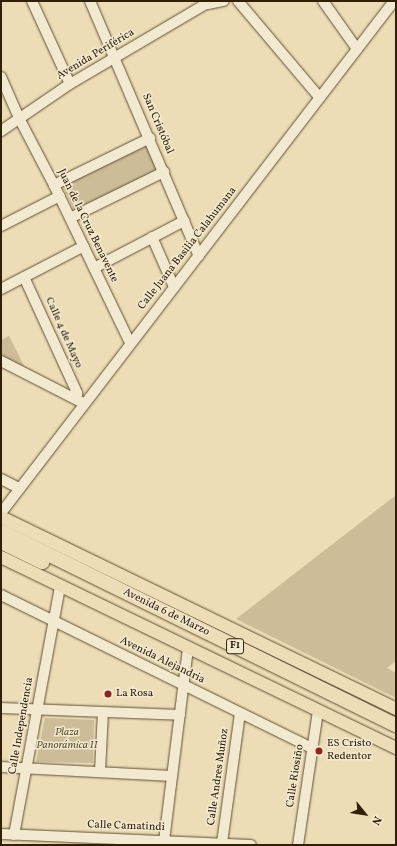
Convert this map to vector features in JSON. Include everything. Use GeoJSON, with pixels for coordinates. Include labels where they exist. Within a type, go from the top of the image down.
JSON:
{"type":"FeatureCollection","features":[{"type":"Feature","properties":{"kind":"highway","name":"Avenida 6 de Marzo"},"geometry":{"type":"LineString","coordinates":[[1,531],[396,725]]}},
{"type":"Feature","properties":{"kind":"highway","name":"Avenida 6 de Marzo"},"geometry":{"type":"LineString","coordinates":[[1,542],[396,735]]}},
{"type":"Feature","properties":{"kind":"main road","name":"Avenida 6 de Marzo"},"geometry":{"type":"LineString","coordinates":[[1,517],[396,709]]}},
{"type":"Feature","properties":{"kind":"main road","name":"Avenida 6 de Marzo"},"geometry":{"type":"LineString","coordinates":[[1,557],[396,748]]}},
{"type":"Feature","properties":{"kind":"street"},"geometry":{"type":"LineString","coordinates":[[32,1],[70,84]]}},
{"type":"Feature","properties":{"kind":"street","name":"San Cristóbal"},"geometry":{"type":"LineString","coordinates":[[90,1],[115,56],[199,256]]}},
{"type":"Feature","properties":{"kind":"street","name":"Avenida Periférica"},"geometry":{"type":"LineString","coordinates":[[1,131],[20,120],[70,84],[115,56],[209,2],[224,1]]}},
{"type":"Feature","properties":{"kind":"street"},"geometry":{"type":"LineString","coordinates":[[238,1],[319,97]]}},
{"type":"Feature","properties":{"kind":"street"},"geometry":{"type":"LineString","coordinates":[[324,1],[357,49]]}},
{"type":"Feature","properties":{"kind":"street","name":"Calle Juana Basilia Calahumana"},"geometry":{"type":"LineString","coordinates":[[1,513],[81,402],[199,256],[319,97],[394,1]]}},
{"type":"Feature","properties":{"kind":"street","name":"Juan de la Cruz Benavente"},"geometry":{"type":"LineString","coordinates":[[1,77],[20,120],[60,196],[130,343]]}},
{"type":"Feature","properties":{"kind":"street"},"geometry":{"type":"LineString","coordinates":[[54,185],[150,138]]}},
{"type":"Feature","properties":{"kind":"street"},"geometry":{"type":"LineString","coordinates":[[70,218],[164,172]]}},
{"type":"Feature","properties":{"kind":"street"},"geometry":{"type":"LineString","coordinates":[[1,226],[60,196]]}},
{"type":"Feature","properties":{"kind":"street"},"geometry":{"type":"LineString","coordinates":[[94,268],[184,221]]}},
{"type":"Feature","properties":{"kind":"street"},"geometry":{"type":"LineString","coordinates":[[152,237],[174,287]]}},
{"type":"Feature","properties":{"kind":"street"},"geometry":{"type":"LineString","coordinates":[[1,289],[84,246]]}},
{"type":"Feature","properties":{"kind":"street","name":"Calle 4 de Mayo"},"geometry":{"type":"LineString","coordinates":[[24,277],[81,402]]}},
{"type":"Feature","properties":{"kind":"street"},"geometry":{"type":"LineString","coordinates":[[1,362],[81,402]]}},
{"type":"Feature","properties":{"kind":"street"},"geometry":{"type":"LineString","coordinates":[[1,479],[19,488]]}},
{"type":"Feature","properties":{"kind":"street","name":"Calle Independencia"},"geometry":{"type":"LineString","coordinates":[[14,835],[60,586]]}},
{"type":"Feature","properties":{"kind":"street","name":"Avenida Alejandria"},"geometry":{"type":"LineString","coordinates":[[1,595],[53,622],[312,748]]}},
{"type":"Feature","properties":{"kind":"street"},"geometry":{"type":"LineString","coordinates":[[164,841],[188,647]]}},
{"type":"Feature","properties":{"kind":"street"},"geometry":{"type":"LineString","coordinates":[[1,708],[180,715]]}},
{"type":"Feature","properties":{"kind":"street","name":"Calle Riosiño"},"geometry":{"type":"LineString","coordinates":[[298,845],[318,711]]}},
{"type":"Feature","properties":{"kind":"street"},"geometry":{"type":"LineString","coordinates":[[100,771],[103,712]]}},
{"type":"Feature","properties":{"kind":"street","name":"Calle Andres Muñoz"},"geometry":{"type":"LineString","coordinates":[[222,843],[240,713]]}},
{"type":"Feature","properties":{"kind":"street"},"geometry":{"type":"LineString","coordinates":[[1,767],[100,771],[172,776]]}},
{"type":"Feature","properties":{"kind":"street","name":"Calle Camatindi"},"geometry":{"type":"LineString","coordinates":[[1,834],[84,841],[164,841],[251,845]]}},
{"type":"Feature","properties":{"kind":"green space"},"geometry":{"type":"Polygon","coordinates":[[[147,145],[158,170],[74,210],[62,184],[147,145]]]}},
{"type":"Feature","properties":{"kind":"green space"},"geometry":{"type":"Polygon","coordinates":[[[9,336],[24,366],[18,370],[1,361],[1,340],[9,336]]]}},
{"type":"Feature","properties":{"kind":"green space"},"geometry":{"type":"Polygon","coordinates":[[[396,495],[396,661],[387,668],[396,673],[396,698],[236,619],[396,495]]]}},
{"type":"Feature","properties":{"kind":"green space","name":"Plaza Panorámica II"},"geometry":{"type":"Polygon","coordinates":[[[45,718],[94,720],[93,763],[36,762],[45,718]]]}},
{"type":"Feature","properties":{"kind":"place","name":"La Rosa"},"geometry":{"type":"Point","coordinates":[108,694]}},
{"type":"Feature","properties":{"kind":"place","name":"ES Cristo Redentor"},"geometry":{"type":"Point","coordinates":[319,751]}}]}
